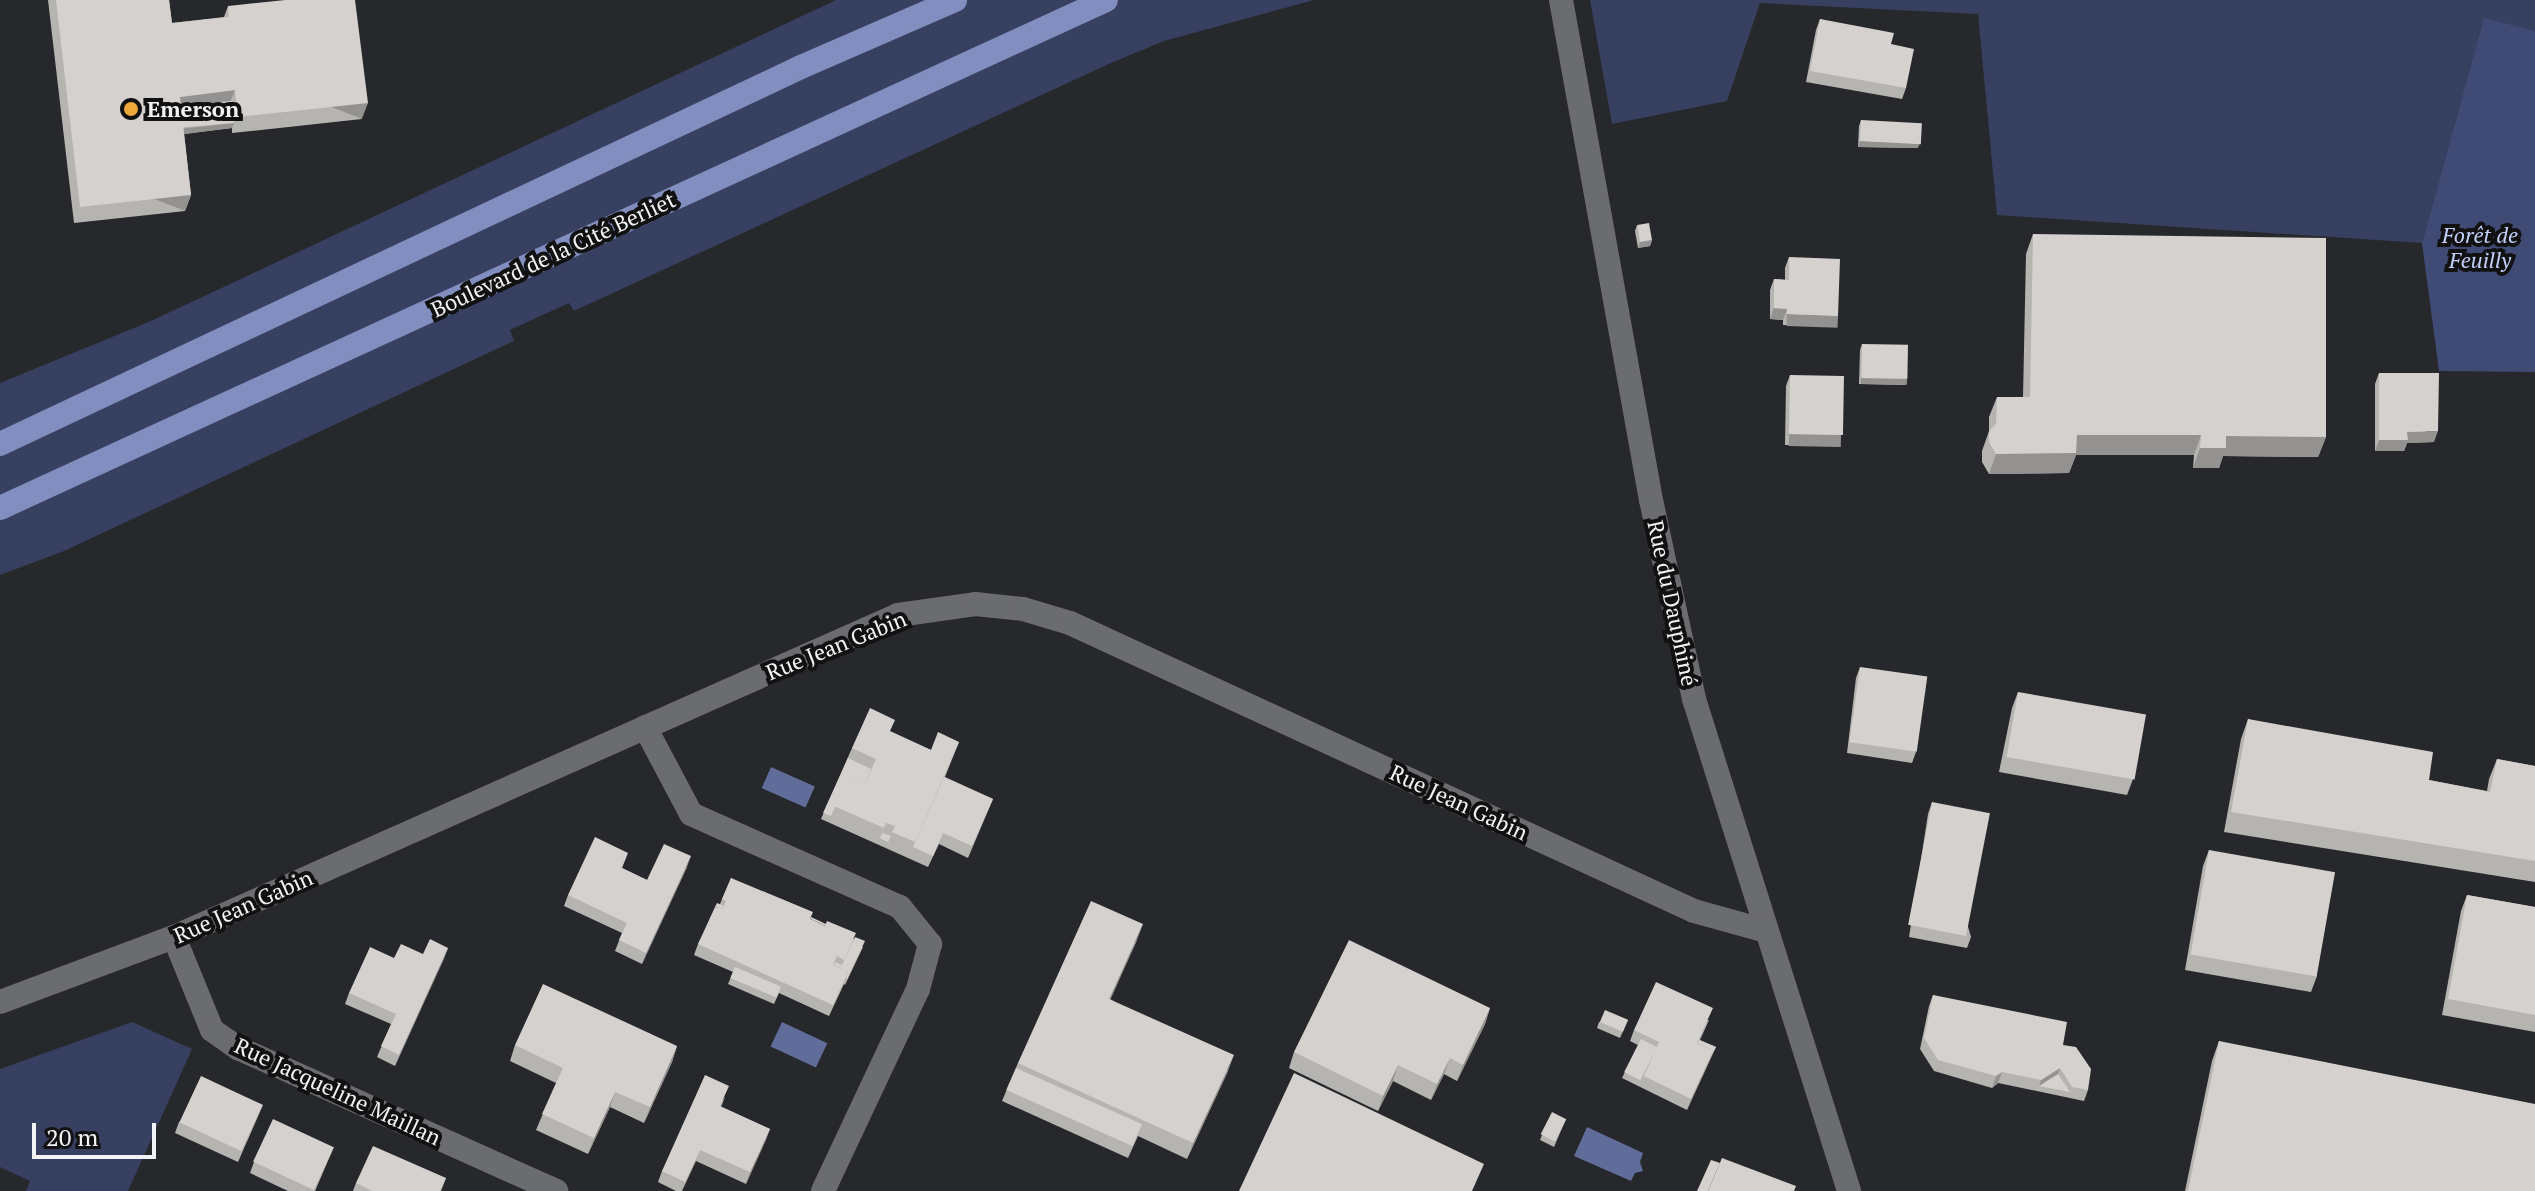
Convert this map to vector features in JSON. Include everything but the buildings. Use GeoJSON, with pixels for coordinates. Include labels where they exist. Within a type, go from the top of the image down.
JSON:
{"type":"FeatureCollection","features":[{"type":"Feature","properties":{"kind":"main road"},"geometry":{"type":"LineString","coordinates":[[0,444],[801,67],[955,0]]}},
{"type":"Feature","properties":{"kind":"main road","name":"Boulevard de la Cité Berliet"},"geometry":{"type":"LineString","coordinates":[[0,508],[1106,0]]}},
{"type":"Feature","properties":{"kind":"street","name":"Rue du Dauphiné"},"geometry":{"type":"LineString","coordinates":[[1561,0],[1651,500],[1690,684],[1849,1191]]}},
{"type":"Feature","properties":{"kind":"street","name":"Rue Jean Gabin"},"geometry":{"type":"LineString","coordinates":[[0,1002],[174,937],[898,615],[975,604],[1023,609],[1070,623],[1694,911],[1766,931]]}},
{"type":"Feature","properties":{"kind":"street"},"geometry":{"type":"LineString","coordinates":[[645,727],[691,814],[900,907],[930,944],[918,989],[823,1191]]}},
{"type":"Feature","properties":{"kind":"street","name":"Rue Jacqueline Maillan"},"geometry":{"type":"LineString","coordinates":[[174,937],[212,1030],[238,1048],[556,1191]]}},
{"type":"Feature","properties":{"kind":"shaded area"},"geometry":{"type":"Polygon","coordinates":[[[836,0],[1314,0],[1164,41],[1111,63],[574,311],[569,303],[510,330],[514,341],[64,551],[0,575],[0,383],[151,321],[836,0]]]}},
{"type":"Feature","properties":{"kind":"shaded area"},"geometry":{"type":"Polygon","coordinates":[[[1590,0],[2535,0],[2535,31],[2484,19],[2422,243],[1997,215],[1978,14],[1760,3],[1727,101],[1612,124],[1590,0]]]}},
{"type":"Feature","properties":{"kind":"shaded area"},"geometry":{"type":"Polygon","coordinates":[[[771,767],[815,787],[805,808],[762,788],[771,767]]]}},
{"type":"Feature","properties":{"kind":"shaded area"},"geometry":{"type":"Polygon","coordinates":[[[132,1022],[192,1049],[128,1191],[26,1191],[30,1181],[0,1167],[0,1069],[132,1022]]]}},
{"type":"Feature","properties":{"kind":"shaded area"},"geometry":{"type":"Polygon","coordinates":[[[782,1022],[827,1043],[816,1068],[771,1046],[782,1022]]]}},
{"type":"Feature","properties":{"kind":"shaded area"},"geometry":{"type":"Polygon","coordinates":[[[1587,1127],[1643,1153],[1640,1162],[1643,1171],[1635,1173],[1631,1181],[1574,1156],[1587,1127]]]}},
{"type":"Feature","properties":{"kind":"green space","name":"Forêt de Feuilly"},"geometry":{"type":"Polygon","coordinates":[[[2484,18],[2535,31],[2535,372],[2439,371],[2422,243],[2484,18]]]}},
{"type":"Feature","properties":{"kind":"place","name":"Emerson"},"geometry":{"type":"Point","coordinates":[131,109]}}]}
